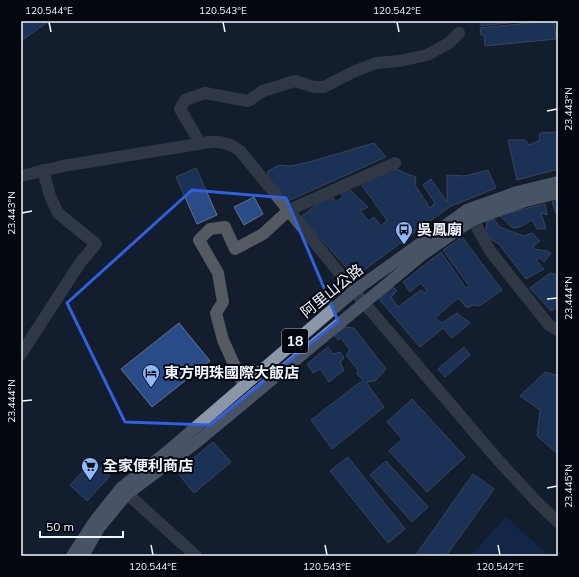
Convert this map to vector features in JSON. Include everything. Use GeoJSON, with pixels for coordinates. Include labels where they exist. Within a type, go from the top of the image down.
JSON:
{"type":"FeatureCollection","features":[{"type":"Feature","properties":{"kind":"main road","name":"阿里山公路"},"geometry":{"type":"LineString","coordinates":[[72,556],[94,522],[124,491],[168,451],[354,291],[470,215],[517,192],[558,182]]}},
{"type":"Feature","properties":{"kind":"main road","name":"阿里山公路"},"geometry":{"type":"LineString","coordinates":[[83,556],[99,528],[124,491],[192,446],[470,215],[558,193]]}},
{"type":"Feature","properties":{"kind":"street"},"geometry":{"type":"LineString","coordinates":[[200,143],[180,109],[185,100],[205,93],[248,101],[264,91],[295,81],[314,87],[324,87],[352,72],[376,63],[399,61],[427,55],[449,43],[459,33]]}},
{"type":"Feature","properties":{"kind":"street"},"geometry":{"type":"LineString","coordinates":[[21,176],[43,170],[200,143],[217,141],[231,144],[241,152],[354,291],[498,460],[558,522]]}},
{"type":"Feature","properties":{"kind":"street"},"geometry":{"type":"LineString","coordinates":[[244,386],[223,340],[216,313],[223,302],[218,273],[199,240],[210,229],[225,227],[235,249],[263,234],[289,210],[395,164]]}},
{"type":"Feature","properties":{"kind":"street"},"geometry":{"type":"LineString","coordinates":[[21,354],[80,263],[96,244],[58,213],[50,196],[43,170]]}},
{"type":"Feature","properties":{"kind":"street"},"geometry":{"type":"LineString","coordinates":[[470,215],[490,251],[549,325],[558,330]]}},
{"type":"Feature","properties":{"kind":"street"},"geometry":{"type":"LineString","coordinates":[[124,491],[196,556]]}},
{"type":"Feature","properties":{"kind":"highlighted area"},"geometry":{"type":"Polygon","coordinates":[[[192,190],[286,198],[338,321],[210,425],[125,422],[67,303],[192,190]]]}},
{"type":"Feature","properties":{"kind":"shaded area"},"geometry":{"type":"Polygon","coordinates":[[[506,517],[549,556],[470,556],[506,517]]]}},
{"type":"Feature","properties":{"kind":"building"},"geometry":{"type":"Polygon","coordinates":[[[21,21],[49,21],[21,41],[21,21]]]}},
{"type":"Feature","properties":{"kind":"building"},"geometry":{"type":"Polygon","coordinates":[[[480,21],[525,21],[481,26],[480,21]]]}},
{"type":"Feature","properties":{"kind":"building"},"geometry":{"type":"Polygon","coordinates":[[[554,21],[556,39],[485,46],[484,35],[481,35],[480,28],[554,21]]]}},
{"type":"Feature","properties":{"kind":"building"},"geometry":{"type":"Polygon","coordinates":[[[558,132],[558,169],[517,180],[508,140],[525,140],[529,145],[539,141],[540,133],[558,132]]]}},
{"type":"Feature","properties":{"kind":"building"},"geometry":{"type":"Polygon","coordinates":[[[374,143],[386,157],[288,201],[268,177],[268,171],[279,165],[290,166],[306,163],[374,143]]]}},
{"type":"Feature","properties":{"kind":"building"},"geometry":{"type":"Polygon","coordinates":[[[392,167],[416,177],[415,185],[430,208],[435,203],[423,185],[431,179],[447,202],[447,175],[465,176],[488,170],[496,188],[449,207],[355,277],[301,217],[330,194],[336,202],[343,197],[339,190],[347,187],[368,207],[360,211],[369,221],[374,217],[381,226],[387,220],[361,184],[392,167]]]}},
{"type":"Feature","properties":{"kind":"building"},"geometry":{"type":"Polygon","coordinates":[[[196,168],[217,215],[197,224],[176,177],[196,168]]]}},
{"type":"Feature","properties":{"kind":"building"},"geometry":{"type":"Polygon","coordinates":[[[254,197],[263,214],[244,225],[234,207],[254,197]]]}},
{"type":"Feature","properties":{"kind":"building"},"geometry":{"type":"Polygon","coordinates":[[[558,200],[558,219],[552,202],[558,200]]]}},
{"type":"Feature","properties":{"kind":"building"},"geometry":{"type":"Polygon","coordinates":[[[545,204],[547,215],[541,213],[546,229],[537,229],[532,220],[520,227],[513,228],[499,215],[545,204]]]}},
{"type":"Feature","properties":{"kind":"building"},"geometry":{"type":"Polygon","coordinates":[[[494,219],[500,227],[524,236],[532,233],[540,241],[534,246],[533,249],[551,253],[544,262],[540,258],[536,260],[544,269],[526,279],[499,244],[485,236],[487,222],[494,219]]]}},
{"type":"Feature","properties":{"kind":"building"},"geometry":{"type":"Polygon","coordinates":[[[462,237],[502,290],[479,306],[473,305],[467,308],[458,298],[435,318],[442,323],[457,313],[470,323],[452,338],[443,328],[420,347],[379,299],[393,287],[397,291],[391,297],[398,307],[421,290],[425,293],[427,291],[421,283],[410,292],[403,282],[441,252],[466,288],[469,286],[443,250],[462,237]]]}},
{"type":"Feature","properties":{"kind":"building"},"geometry":{"type":"Polygon","coordinates":[[[550,273],[558,275],[558,307],[551,311],[530,288],[550,273]]]}},
{"type":"Feature","properties":{"kind":"building"},"geometry":{"type":"Polygon","coordinates":[[[179,323],[210,361],[152,407],[121,369],[179,323]]]}},
{"type":"Feature","properties":{"kind":"building"},"geometry":{"type":"Polygon","coordinates":[[[345,327],[354,328],[386,369],[375,381],[366,382],[384,407],[332,449],[311,420],[363,380],[357,374],[358,370],[346,355],[350,350],[341,338],[338,340],[334,335],[345,327]]]}},
{"type":"Feature","properties":{"kind":"building"},"geometry":{"type":"Polygon","coordinates":[[[328,347],[333,354],[340,352],[344,358],[340,362],[344,370],[329,382],[320,369],[313,373],[307,364],[328,347]]]}},
{"type":"Feature","properties":{"kind":"building"},"geometry":{"type":"Polygon","coordinates":[[[464,347],[470,355],[445,377],[438,369],[464,347]]]}},
{"type":"Feature","properties":{"kind":"building"},"geometry":{"type":"Polygon","coordinates":[[[545,372],[555,375],[558,373],[558,454],[537,436],[540,410],[520,396],[545,372]]]}},
{"type":"Feature","properties":{"kind":"building"},"geometry":{"type":"Polygon","coordinates":[[[412,399],[465,457],[427,492],[389,451],[402,439],[387,422],[412,399]]]}},
{"type":"Feature","properties":{"kind":"building"},"geometry":{"type":"Polygon","coordinates":[[[213,442],[231,462],[194,493],[177,472],[213,442]]]}},
{"type":"Feature","properties":{"kind":"building"},"geometry":{"type":"Polygon","coordinates":[[[348,457],[405,529],[388,543],[330,471],[348,457]]]}},
{"type":"Feature","properties":{"kind":"building","name":"全家便利商店"},"geometry":{"type":"Polygon","coordinates":[[[93,461],[110,476],[87,501],[70,485],[93,461]]]}},
{"type":"Feature","properties":{"kind":"building"},"geometry":{"type":"Polygon","coordinates":[[[386,461],[428,507],[412,522],[370,475],[386,461]]]}},
{"type":"Feature","properties":{"kind":"building"},"geometry":{"type":"Polygon","coordinates":[[[473,474],[494,489],[446,556],[415,556],[473,474]]]}},
{"type":"Feature","properties":{"kind":"place","name":"吳鳳廟"},"geometry":{"type":"Point","coordinates":[404,245]}},
{"type":"Feature","properties":{"kind":"place","name":"東方明珠國際大飯店"},"geometry":{"type":"Point","coordinates":[151,388]}},
{"type":"Feature","properties":{"kind":"place","name":"全家便利商店"},"geometry":{"type":"Point","coordinates":[90,481]}}]}
